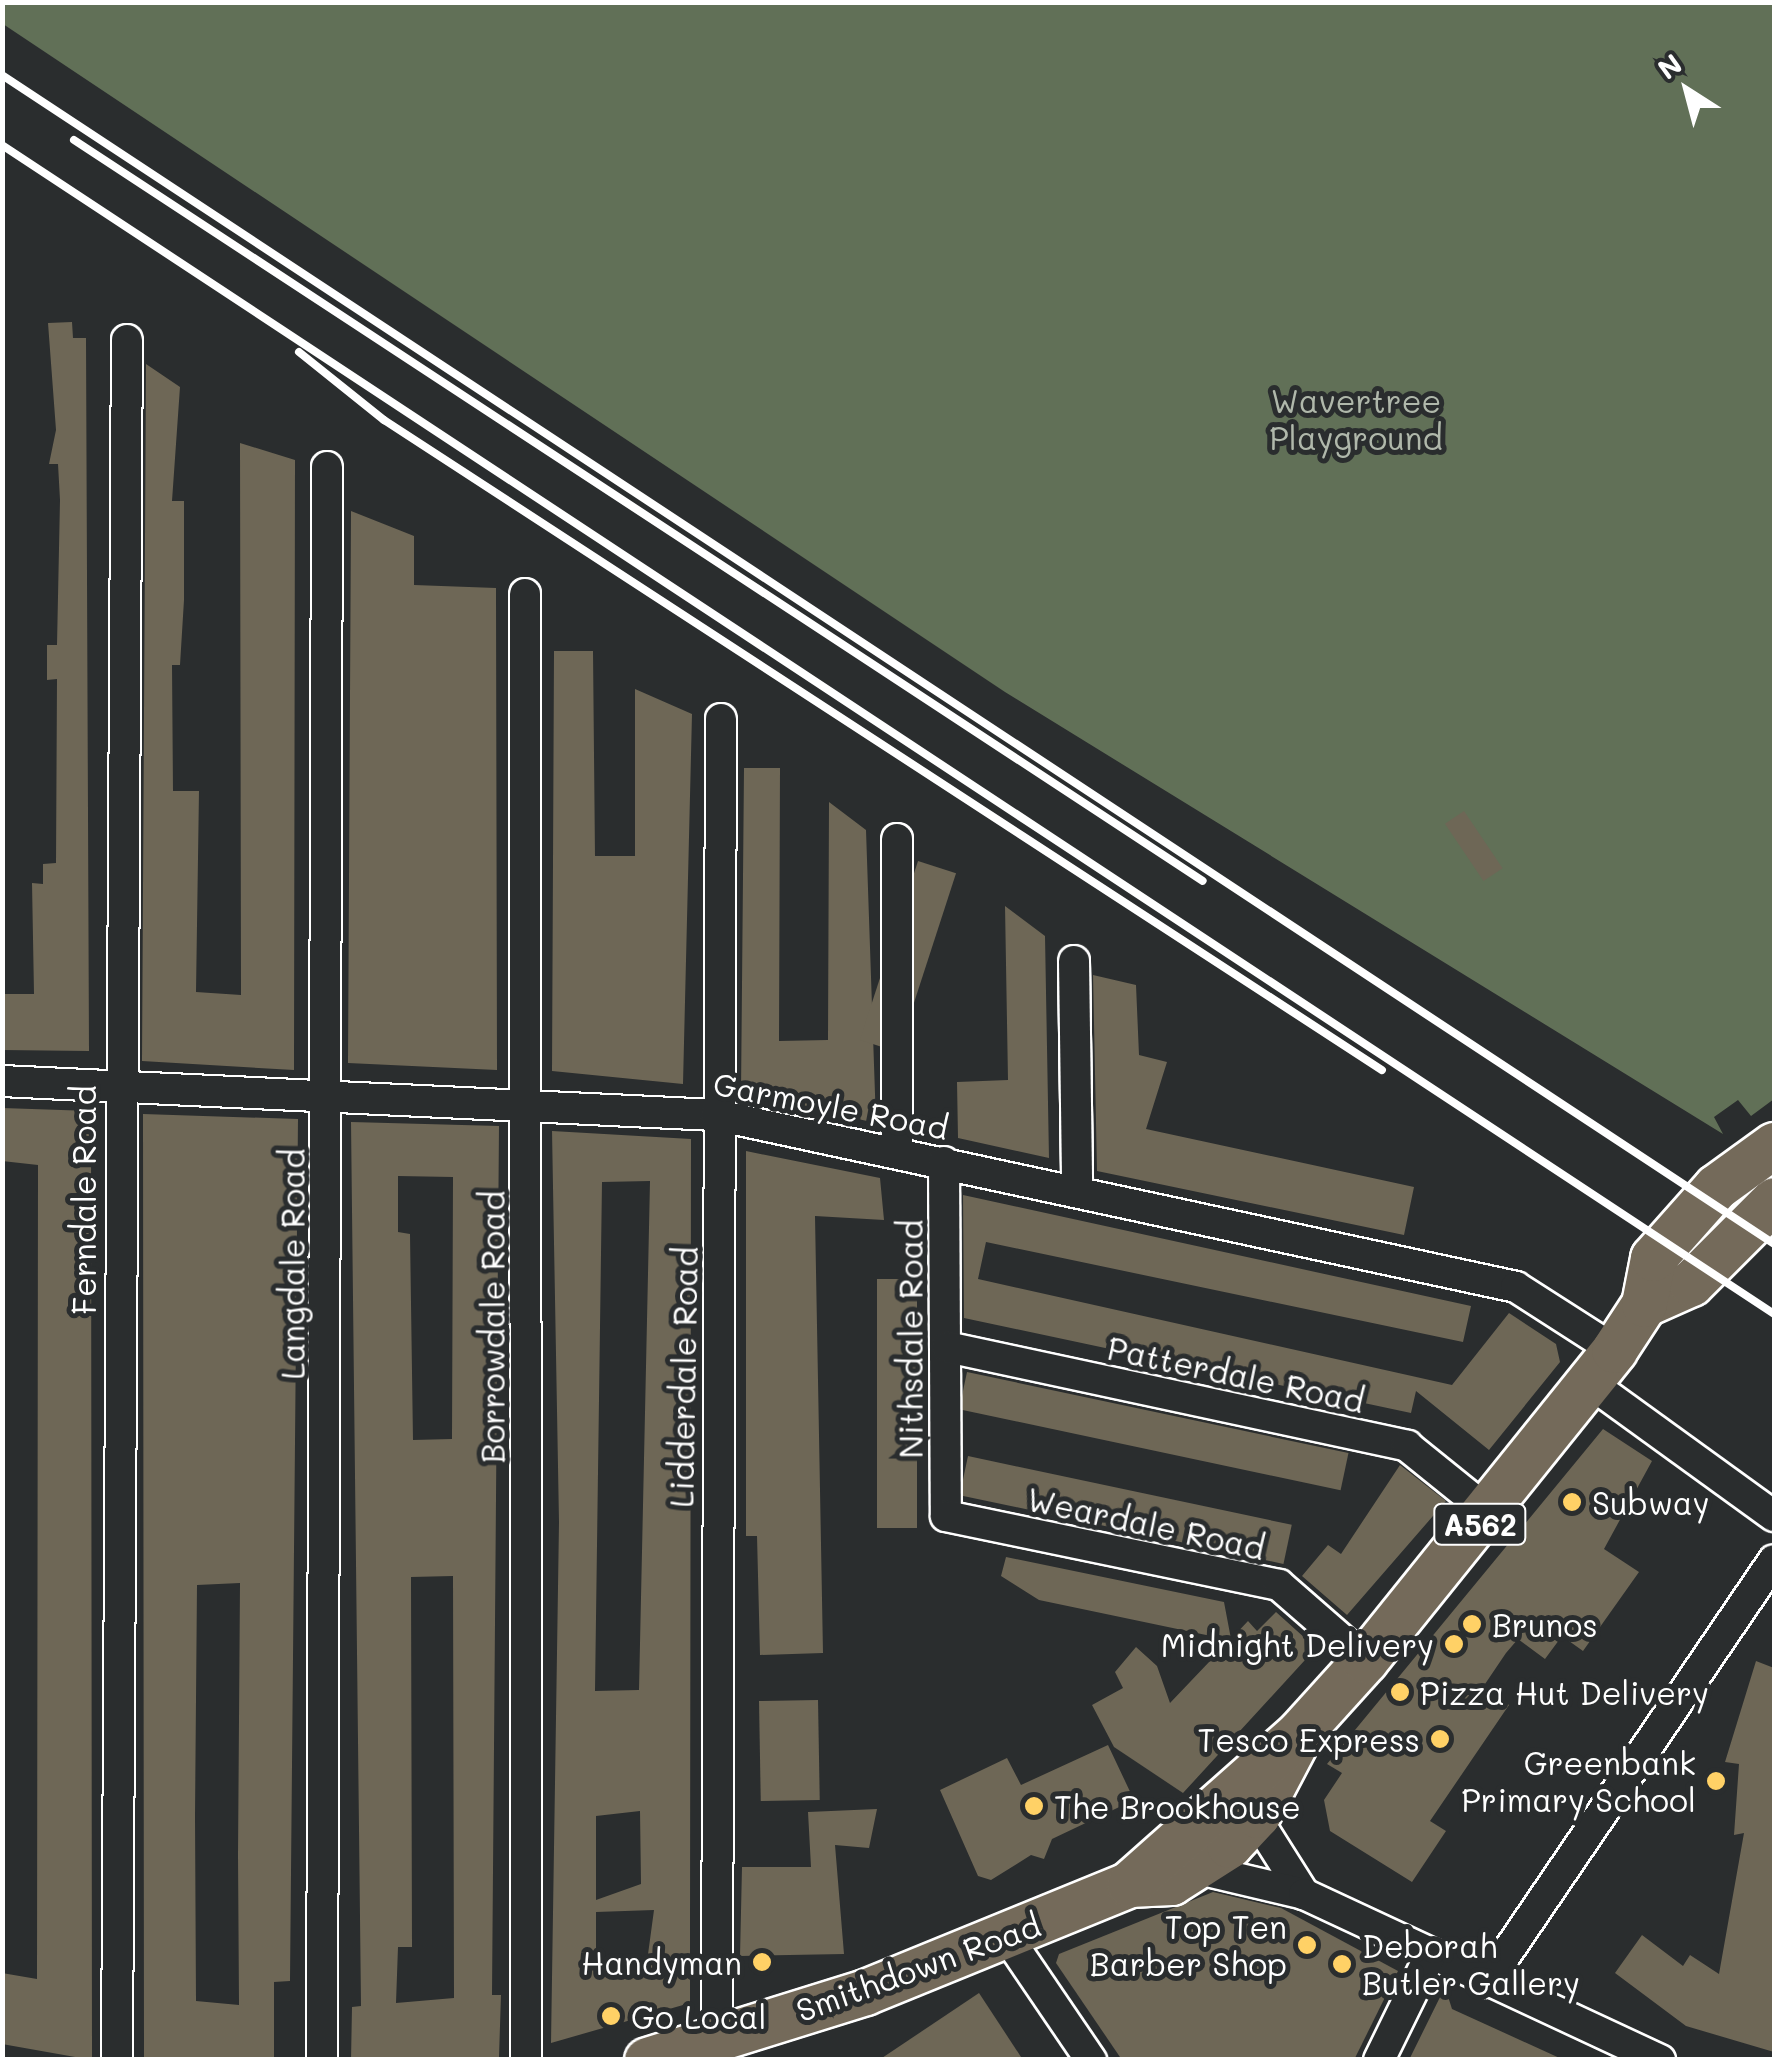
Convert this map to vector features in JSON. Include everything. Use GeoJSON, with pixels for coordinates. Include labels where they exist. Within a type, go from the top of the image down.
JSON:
{"type":"FeatureCollection","features":[{"type":"Feature","properties":{"kind":"highway","name":"Smithdown Road"},"geometry":{"type":"LineString","coordinates":[[1129,1884],[1171,1882],[1194,1868],[1300,1732],[1490,1512],[1602,1367],[1644,1304],[1652,1258],[1716,1187],[1774,1144]]}},
{"type":"Feature","properties":{"kind":"highway"},"geometry":{"type":"LineString","coordinates":[[1644,1304],[1691,1283],[1774,1200]]}},
{"type":"Feature","properties":{"kind":"highway","name":"Smithdown Road"},"geometry":{"type":"LineString","coordinates":[[648,2060],[1008,1938],[1129,1884],[1245,1801]]}},
{"type":"Feature","properties":{"kind":"street","name":"Ferndale Road"},"geometry":{"type":"LineString","coordinates":[[118,2060],[118,1082],[127,340]]}},
{"type":"Feature","properties":{"kind":"street","name":"Langdale Road"},"geometry":{"type":"LineString","coordinates":[[322,2060],[327,467]]}},
{"type":"Feature","properties":{"kind":"street","name":"Borrowdale Road"},"geometry":{"type":"LineString","coordinates":[[526,594],[526,2060]]}},
{"type":"Feature","properties":{"kind":"street","name":"Lidderdale Road"},"geometry":{"type":"LineString","coordinates":[[717,2036],[716,1115],[721,719]]}},
{"type":"Feature","properties":{"kind":"street"},"geometry":{"type":"LineString","coordinates":[[896,839],[897,1153]]}},
{"type":"Feature","properties":{"kind":"street"},"geometry":{"type":"LineString","coordinates":[[1074,962],[1076,1188]]}},
{"type":"Feature","properties":{"kind":"street","name":"Garmoyle Road"},"geometry":{"type":"LineString","coordinates":[[2,1081],[327,1091],[716,1115],[1076,1188],[1516,1287],[1774,1516]]}},
{"type":"Feature","properties":{"kind":"street","name":"Nithsdale Road"},"geometry":{"type":"LineString","coordinates":[[944,1162],[946,1516]]}},
{"type":"Feature","properties":{"kind":"street","name":"Patterdale Road"},"geometry":{"type":"LineString","coordinates":[[946,1347],[1407,1446],[1490,1512]]}},
{"type":"Feature","properties":{"kind":"street","name":"Weardale Road"},"geometry":{"type":"LineString","coordinates":[[946,1516],[1279,1585],[1365,1660]]}},
{"type":"Feature","properties":{"kind":"street"},"geometry":{"type":"LineString","coordinates":[[1488,1982],[1774,1560]]}},
{"type":"Feature","properties":{"kind":"street"},"geometry":{"type":"LineString","coordinates":[[1245,1801],[1304,1894]]}},
{"type":"Feature","properties":{"kind":"street"},"geometry":{"type":"LineString","coordinates":[[1194,1868],[1304,1894],[1488,1982],[1615,2049],[1660,2060]]}},
{"type":"Feature","properties":{"kind":"street"},"geometry":{"type":"LineString","coordinates":[[1008,1938],[1090,2060]]}},
{"type":"Feature","properties":{"kind":"street"},"geometry":{"type":"LineString","coordinates":[[1379,2060],[1430,1956]]}},
{"type":"Feature","properties":{"kind":"green space","name":"Wavertree Playground"},"geometry":{"type":"Polygon","coordinates":[[[2,3],[1774,3],[1774,1099],[1751,1116],[1738,1100],[1714,1117],[1723,1134],[1005,692],[3,24],[2,3]]]}},
{"type":"Feature","properties":{"kind":"building"},"geometry":{"type":"Polygon","coordinates":[[[72,322],[73,338],[86,338],[89,1051],[2,1050],[2,994],[34,994],[32,883],[43,884],[43,864],[56,863],[57,679],[47,680],[47,645],[57,645],[60,500],[58,464],[49,464],[56,430],[48,323],[72,322]]]}},
{"type":"Feature","properties":{"kind":"building"},"geometry":{"type":"Polygon","coordinates":[[[146,364],[180,387],[172,501],[184,501],[184,600],[180,665],[172,665],[173,791],[199,791],[196,992],[241,995],[240,443],[295,460],[294,1070],[142,1061],[146,364]]]}},
{"type":"Feature","properties":{"kind":"building"},"geometry":{"type":"Polygon","coordinates":[[[351,511],[414,536],[414,585],[496,588],[497,1070],[348,1063],[351,511]]]}},
{"type":"Feature","properties":{"kind":"building"},"geometry":{"type":"Polygon","coordinates":[[[554,651],[593,651],[595,856],[635,856],[635,689],[692,714],[683,1084],[552,1071],[554,651]]]}},
{"type":"Feature","properties":{"kind":"building"},"geometry":{"type":"Polygon","coordinates":[[[744,768],[780,768],[779,1041],[828,1040],[829,802],[866,830],[876,1123],[741,1093],[744,768]]]}},
{"type":"Feature","properties":{"kind":"building"},"geometry":{"type":"Polygon","coordinates":[[[1464,811],[1503,868],[1484,881],[1445,824],[1464,811]]]}},
{"type":"Feature","properties":{"kind":"building"},"geometry":{"type":"Polygon","coordinates":[[[918,861],[956,873],[898,1052],[860,1040],[918,861]]]}},
{"type":"Feature","properties":{"kind":"building"},"geometry":{"type":"Polygon","coordinates":[[[1005,906],[1045,936],[1049,1158],[958,1138],[957,1082],[1008,1080],[1005,906]]]}},
{"type":"Feature","properties":{"kind":"building"},"geometry":{"type":"Polygon","coordinates":[[[1093,975],[1136,985],[1139,1055],[1167,1062],[1146,1129],[1414,1187],[1404,1235],[1097,1171],[1093,975]]]}},
{"type":"Feature","properties":{"kind":"building"},"geometry":{"type":"Polygon","coordinates":[[[2,1108],[91,1111],[92,2060],[2,2044],[2,1973],[37,1979],[38,1165],[2,1161],[2,1108]]]}},
{"type":"Feature","properties":{"kind":"building"},"geometry":{"type":"Polygon","coordinates":[[[143,1114],[298,1119],[290,1981],[274,1982],[274,2060],[144,2060],[143,1114]],[[240,1583],[197,1585],[196,2001],[239,2005],[240,1583]]]}},
{"type":"Feature","properties":{"kind":"building"},"geometry":{"type":"Polygon","coordinates":[[[351,1122],[499,1126],[492,1995],[501,1995],[499,2057],[351,2060],[352,2007],[361,2006],[351,1122]],[[398,1176],[398,1232],[410,1234],[413,1440],[452,1439],[453,1177],[398,1176]],[[453,1576],[411,1577],[412,1947],[398,1947],[396,2003],[454,1998],[453,1576]]]}},
{"type":"Feature","properties":{"kind":"building"},"geometry":{"type":"Polygon","coordinates":[[[552,1131],[691,1139],[690,2003],[551,2043],[559,1522],[552,1131]],[[650,1181],[602,1182],[595,1691],[639,1690],[650,1181]],[[640,1811],[596,1816],[596,1900],[641,1884],[640,1811]],[[654,1910],[596,1912],[596,1970],[646,1969],[654,1910]]]}},
{"type":"Feature","properties":{"kind":"building"},"geometry":{"type":"Polygon","coordinates":[[[746,1151],[880,1178],[884,1220],[815,1216],[823,1653],[760,1655],[757,1536],[746,1536],[746,1151]]]}},
{"type":"Feature","properties":{"kind":"building"},"geometry":{"type":"Polygon","coordinates":[[[963,1195],[1471,1306],[1463,1342],[986,1242],[978,1279],[1452,1385],[1509,1313],[1556,1344],[1560,1362],[1489,1450],[1416,1391],[1411,1413],[964,1318],[963,1195]]]}},
{"type":"Feature","properties":{"kind":"building"},"geometry":{"type":"Polygon","coordinates":[[[877,1279],[917,1279],[917,1528],[877,1528],[877,1279]]]}},
{"type":"Feature","properties":{"kind":"building"},"geometry":{"type":"Polygon","coordinates":[[[967,1372],[1348,1453],[1341,1490],[959,1409],[967,1372]]]}},
{"type":"Feature","properties":{"kind":"building"},"geometry":{"type":"Polygon","coordinates":[[[1603,1429],[1652,1461],[1604,1549],[1639,1572],[1583,1651],[1562,1636],[1545,1659],[1518,1639],[1506,1653],[1483,1687],[1509,1705],[1430,1821],[1446,1831],[1412,1882],[1330,1831],[1324,1800],[1342,1773],[1327,1764],[1603,1429]]]}},
{"type":"Feature","properties":{"kind":"building"},"geometry":{"type":"Polygon","coordinates":[[[968,1456],[1292,1525],[1283,1564],[960,1495],[968,1456]]]}},
{"type":"Feature","properties":{"kind":"building"},"geometry":{"type":"Polygon","coordinates":[[[1400,1465],[1446,1501],[1347,1615],[1302,1576],[1328,1545],[1341,1554],[1400,1465]]]}},
{"type":"Feature","properties":{"kind":"building"},"geometry":{"type":"Polygon","coordinates":[[[1006,1557],[1224,1602],[1231,1639],[1248,1621],[1257,1631],[1276,1612],[1316,1648],[1183,1793],[1114,1747],[1092,1705],[1123,1688],[1115,1672],[1136,1647],[1157,1666],[1170,1703],[1230,1640],[1039,1600],[1001,1576],[1006,1557]]]}},
{"type":"Feature","properties":{"kind":"building"},"geometry":{"type":"Polygon","coordinates":[[[1756,1661],[1774,1668],[1774,2052],[1686,2026],[1615,1973],[1642,1935],[1683,1966],[1690,1955],[1719,1974],[1744,1833],[1734,1835],[1739,1764],[1725,1762],[1756,1661]]]}},
{"type":"Feature","properties":{"kind":"building"},"geometry":{"type":"Polygon","coordinates":[[[818,1700],[820,1800],[761,1801],[759,1701],[818,1700]]]}},
{"type":"Feature","properties":{"kind":"building","name":"The Brookhouse"},"geometry":{"type":"Polygon","coordinates":[[[1108,1745],[1134,1800],[1052,1839],[1044,1859],[1031,1855],[991,1880],[978,1876],[940,1790],[1007,1758],[1021,1785],[1108,1745]]]}},
{"type":"Feature","properties":{"kind":"building"},"geometry":{"type":"Polygon","coordinates":[[[877,1809],[869,1848],[835,1845],[844,1954],[740,1956],[742,1867],[811,1867],[808,1812],[877,1809]]]}},
{"type":"Feature","properties":{"kind":"building"},"geometry":{"type":"Polygon","coordinates":[[[1213,1892],[1281,1908],[1398,1971],[1354,2060],[1122,2060],[1056,1963],[1059,1954],[1213,1892]]]}},
{"type":"Feature","properties":{"kind":"building"},"geometry":{"type":"Polygon","coordinates":[[[1445,1987],[1452,2009],[1564,2060],[1409,2060],[1445,1987]]]}},
{"type":"Feature","properties":{"kind":"building"},"geometry":{"type":"Polygon","coordinates":[[[979,1993],[1023,2060],[879,2060],[979,1993]]]}},
{"type":"Feature","properties":{"kind":"railway"},"geometry":{"type":"LineString","coordinates":[[2,75],[1774,1244]]}},
{"type":"Feature","properties":{"kind":"railway"},"geometry":{"type":"LineString","coordinates":[[74,140],[1203,881]]}},
{"type":"Feature","properties":{"kind":"railway"},"geometry":{"type":"LineString","coordinates":[[2,145],[1774,1314]]}},
{"type":"Feature","properties":{"kind":"railway"},"geometry":{"type":"LineString","coordinates":[[299,352],[384,420],[1382,1070]]}},
{"type":"Feature","properties":{"kind":"place","name":"Subway"},"geometry":{"type":"Point","coordinates":[1572,1502]}},
{"type":"Feature","properties":{"kind":"place","name":"Brunos"},"geometry":{"type":"Point","coordinates":[1472,1624]}},
{"type":"Feature","properties":{"kind":"place","name":"Midnight Delivery"},"geometry":{"type":"Point","coordinates":[1454,1644]}},
{"type":"Feature","properties":{"kind":"place","name":"Pizza Hut Delivery"},"geometry":{"type":"Point","coordinates":[1400,1692]}},
{"type":"Feature","properties":{"kind":"place","name":"Tesco Express"},"geometry":{"type":"Point","coordinates":[1440,1739]}},
{"type":"Feature","properties":{"kind":"place","name":"Greenbank Primary School"},"geometry":{"type":"Point","coordinates":[1716,1781]}},
{"type":"Feature","properties":{"kind":"place","name":"The Brookhouse"},"geometry":{"type":"Point","coordinates":[1034,1806]}},
{"type":"Feature","properties":{"kind":"place","name":"Top Ten Barber Shop"},"geometry":{"type":"Point","coordinates":[1307,1945]}},
{"type":"Feature","properties":{"kind":"place","name":"Handyman"},"geometry":{"type":"Point","coordinates":[762,1962]}},
{"type":"Feature","properties":{"kind":"place","name":"Deborah Butler Gallery"},"geometry":{"type":"Point","coordinates":[1342,1964]}},
{"type":"Feature","properties":{"kind":"place","name":"Go Local"},"geometry":{"type":"Point","coordinates":[611,2016]}}]}
